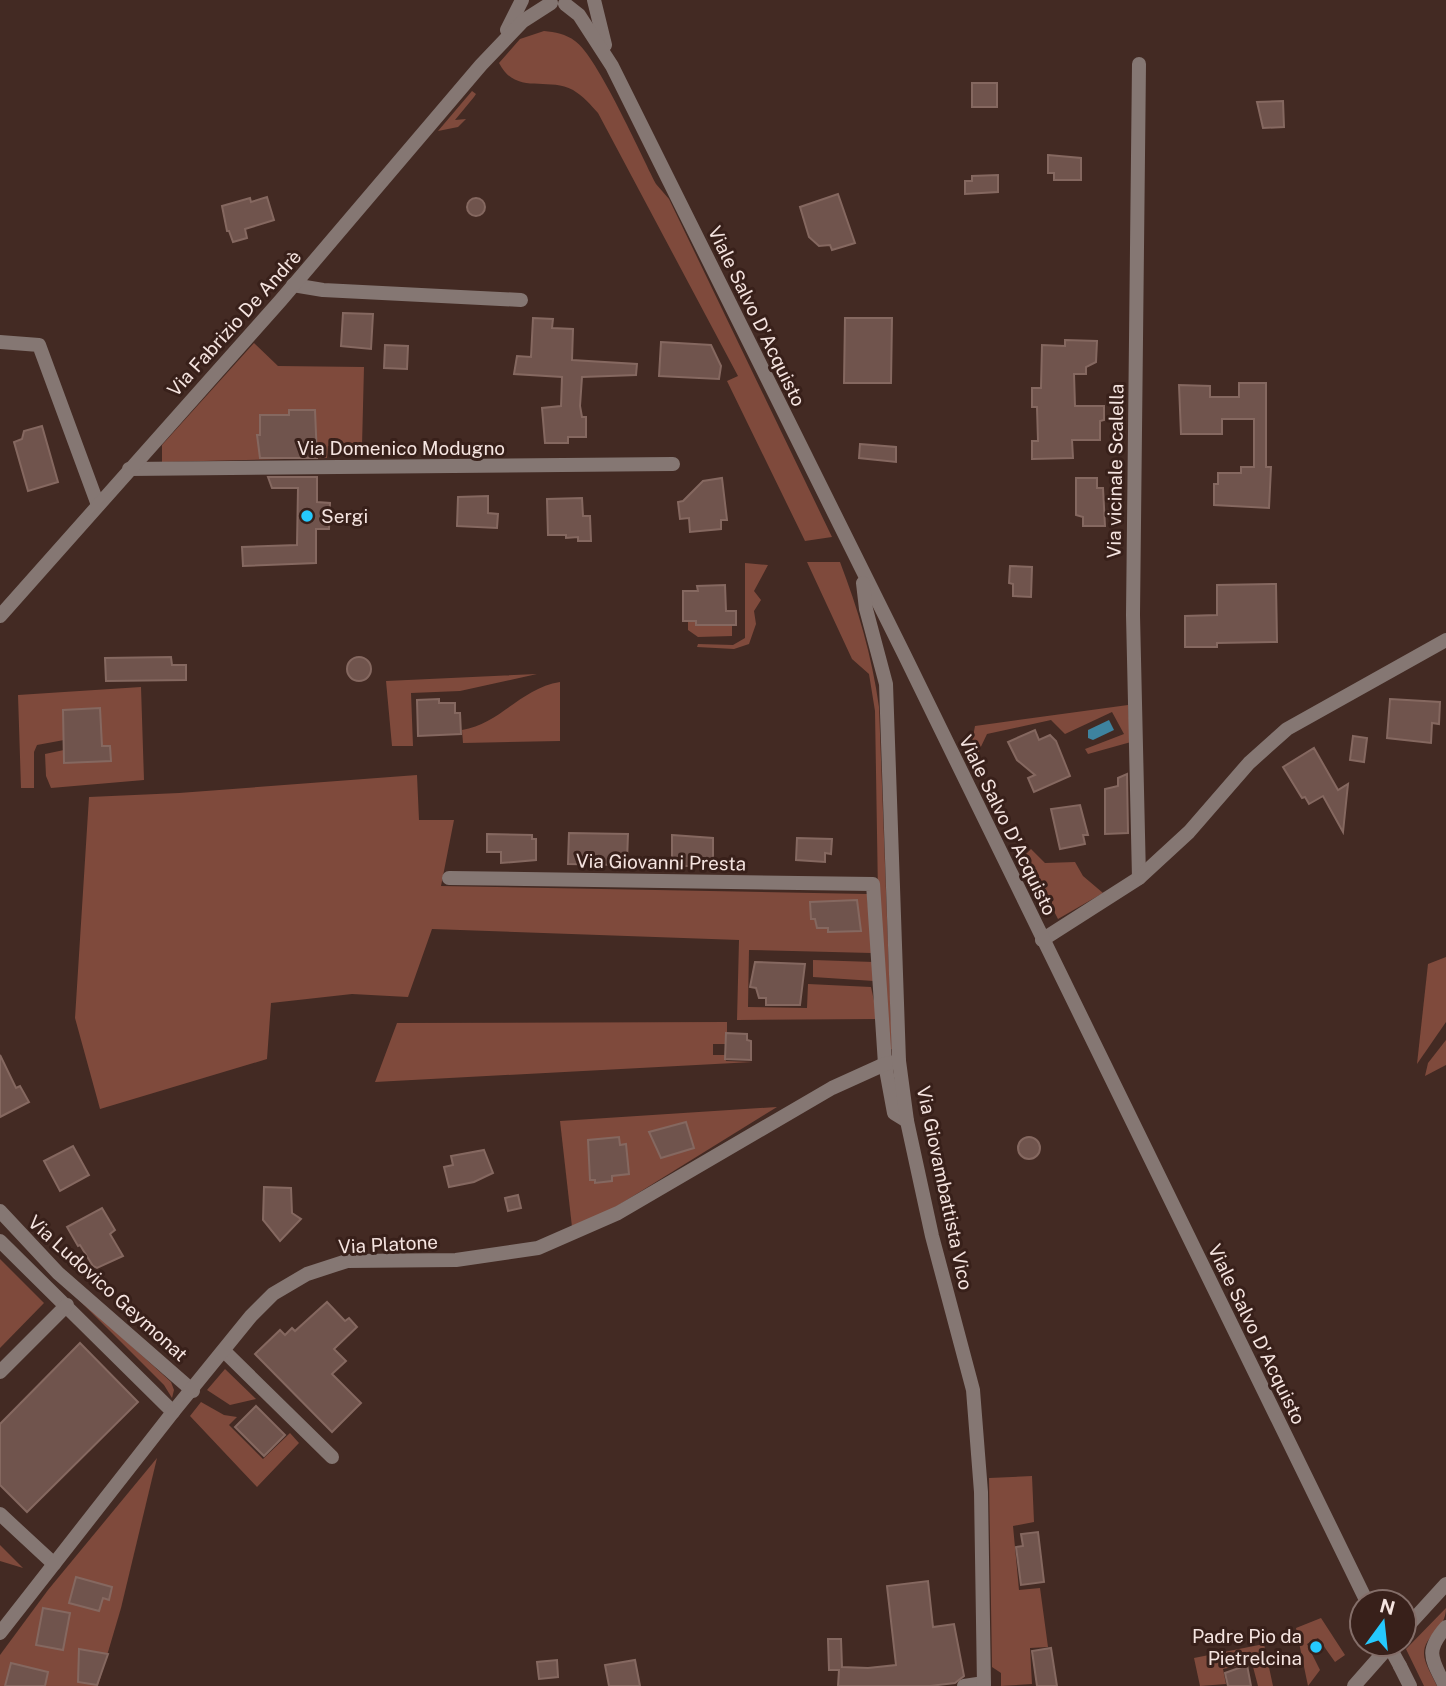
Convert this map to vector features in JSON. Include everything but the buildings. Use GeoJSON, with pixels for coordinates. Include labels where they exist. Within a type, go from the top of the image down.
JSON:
{"type":"FeatureCollection","features":[{"type":"Feature","properties":{"kind":"street","name":"Via Fabrizio De Andrè"},"geometry":{"type":"LineString","coordinates":[[493,51],[522,0]]}},
{"type":"Feature","properties":{"kind":"street","name":"Viale Salvo D'Acquisto"},"geometry":{"type":"LineString","coordinates":[[594,0],[612,66]]}},
{"type":"Feature","properties":{"kind":"street","name":"Via Fabrizio De Andrè"},"geometry":{"type":"LineString","coordinates":[[0,616],[293,285],[493,51],[523,21],[559,2]]}},
{"type":"Feature","properties":{"kind":"street","name":"Viale Salvo D'Acquisto"},"geometry":{"type":"LineString","coordinates":[[559,2],[579,15],[612,66],[904,654],[1360,1588]]}},
{"type":"Feature","properties":{"kind":"street","name":"Via vicinale Scalella"},"geometry":{"type":"LineString","coordinates":[[1139,64],[1133,615],[1139,878]]}},
{"type":"Feature","properties":{"kind":"street"},"geometry":{"type":"LineString","coordinates":[[293,285],[323,290],[521,300]]}},
{"type":"Feature","properties":{"kind":"street"},"geometry":{"type":"LineString","coordinates":[[0,342],[39,345],[98,505]]}},
{"type":"Feature","properties":{"kind":"street","name":"Via Domenico Modugno"},"geometry":{"type":"LineString","coordinates":[[129,469],[673,464]]}},
{"type":"Feature","properties":{"kind":"street","name":"Via Giovambattista Vico"},"geometry":{"type":"LineString","coordinates":[[862,572],[866,610],[886,684],[892,1063],[932,1236],[973,1390],[981,1492],[984,1685]]}},
{"type":"Feature","properties":{"kind":"street"},"geometry":{"type":"LineString","coordinates":[[1042,940],[1139,878],[1189,832],[1249,763],[1287,729],[1446,640]]}},
{"type":"Feature","properties":{"kind":"street"},"geometry":{"type":"LineString","coordinates":[[886,684],[890,667],[904,654]]}},
{"type":"Feature","properties":{"kind":"street","name":"Via Giovanni Presta"},"geometry":{"type":"LineString","coordinates":[[449,878],[873,884],[892,1063]]}},
{"type":"Feature","properties":{"kind":"street","name":"Via Platone"},"geometry":{"type":"LineString","coordinates":[[0,1633],[173,1412],[273,1294],[307,1274],[347,1261],[456,1260],[538,1248],[618,1213],[771,1122],[892,1063]]}},
{"type":"Feature","properties":{"kind":"street","name":"Via Ludovico Geymonat"},"geometry":{"type":"LineString","coordinates":[[0,1211],[58,1273],[193,1391]]}},
{"type":"Feature","properties":{"kind":"street","name":"Via Ludovico Geymonat"},"geometry":{"type":"LineString","coordinates":[[0,1241],[173,1412]]}},
{"type":"Feature","properties":{"kind":"street"},"geometry":{"type":"LineString","coordinates":[[0,1372],[67,1305]]}},
{"type":"Feature","properties":{"kind":"street"},"geometry":{"type":"LineString","coordinates":[[224,1351],[332,1457]]}},
{"type":"Feature","properties":{"kind":"street"},"geometry":{"type":"LineString","coordinates":[[0,1514],[54,1564]]}},
{"type":"Feature","properties":{"kind":"street"},"geometry":{"type":"LineString","coordinates":[[1418,1615],[1446,1584]]}},
{"type":"Feature","properties":{"kind":"street"},"geometry":{"type":"LineString","coordinates":[[1445,1686],[1431,1658],[1433,1642],[1446,1628]]}},
{"type":"Feature","properties":{"kind":"street"},"geometry":{"type":"LineString","coordinates":[[1354,1686],[1378,1658]]}},
{"type":"Feature","properties":{"kind":"street"},"geometry":{"type":"LineString","coordinates":[[1396,1658],[1409,1686]]}},
{"type":"Feature","properties":{"kind":"street"},"geometry":{"type":"LineString","coordinates":[[964,1686],[984,1685]]}},
{"type":"Feature","properties":{"kind":"shaded area"},"geometry":{"type":"Polygon","coordinates":[[[544,31],[575,41],[584,50],[606,85],[656,184],[669,199],[832,537],[805,541],[727,381],[738,376],[598,113],[573,90],[514,79],[499,63],[520,39],[544,31]]]}},
{"type":"Feature","properties":{"kind":"shaded area"},"geometry":{"type":"Polygon","coordinates":[[[472,91],[476,94],[455,120],[466,119],[458,127],[438,131],[472,91]]]}},
{"type":"Feature","properties":{"kind":"shaded area"},"geometry":{"type":"Polygon","coordinates":[[[254,343],[278,366],[364,367],[362,446],[328,446],[327,458],[162,462],[162,445],[254,343]]]}},
{"type":"Feature","properties":{"kind":"shaded area"},"geometry":{"type":"Polygon","coordinates":[[[807,562],[840,562],[864,633],[876,688],[879,707],[892,1049],[889,1050],[878,894],[875,711],[869,674],[852,659],[807,562]]]}},
{"type":"Feature","properties":{"kind":"shaded area"},"geometry":{"type":"Polygon","coordinates":[[[745,563],[768,565],[754,591],[761,600],[754,611],[756,624],[749,644],[734,649],[697,647],[698,644],[733,645],[745,638],[745,563]]]}},
{"type":"Feature","properties":{"kind":"shaded area"},"geometry":{"type":"Polygon","coordinates":[[[688,621],[696,621],[696,625],[732,625],[732,636],[698,637],[688,630],[688,621]]]}},
{"type":"Feature","properties":{"kind":"shaded area"},"geometry":{"type":"Polygon","coordinates":[[[537,674],[460,691],[411,693],[413,746],[392,746],[386,681],[537,674]]]}},
{"type":"Feature","properties":{"kind":"shaded area"},"geometry":{"type":"Polygon","coordinates":[[[560,682],[560,741],[463,743],[462,730],[488,721],[534,691],[560,682]]]}},
{"type":"Feature","properties":{"kind":"shaded area"},"geometry":{"type":"Polygon","coordinates":[[[141,687],[144,780],[51,788],[46,776],[45,754],[64,750],[65,763],[111,761],[110,747],[102,746],[100,709],[63,710],[64,740],[37,745],[34,752],[34,788],[21,788],[18,695],[141,687]]]}},
{"type":"Feature","properties":{"kind":"shaded area"},"geometry":{"type":"Polygon","coordinates":[[[1128,705],[1131,742],[1088,754],[1085,749],[1124,734],[1112,712],[1065,734],[1051,720],[987,734],[977,755],[972,742],[975,726],[1128,705]]]}},
{"type":"Feature","properties":{"kind":"shaded area"},"geometry":{"type":"Polygon","coordinates":[[[417,775],[419,820],[454,820],[441,886],[867,894],[872,953],[749,950],[748,1007],[807,1008],[808,984],[871,987],[878,1019],[737,1020],[739,940],[432,929],[408,997],[352,994],[271,1003],[267,1059],[100,1109],[75,1018],[89,797],[417,775]]]}},
{"type":"Feature","properties":{"kind":"shaded area"},"geometry":{"type":"Polygon","coordinates":[[[1031,849],[1045,863],[1075,862],[1083,876],[1103,893],[1058,919],[1025,855],[1031,849]]]}},
{"type":"Feature","properties":{"kind":"shaded area"},"geometry":{"type":"Polygon","coordinates":[[[1446,957],[1446,1022],[1417,1064],[1428,964],[1446,957]]]}},
{"type":"Feature","properties":{"kind":"shaded area"},"geometry":{"type":"Polygon","coordinates":[[[813,960],[874,962],[874,981],[813,977],[813,960]]]}},
{"type":"Feature","properties":{"kind":"shaded area"},"geometry":{"type":"Polygon","coordinates":[[[727,1022],[727,1044],[713,1044],[713,1055],[725,1055],[726,1061],[753,1062],[375,1082],[397,1023],[727,1022]]]}},
{"type":"Feature","properties":{"kind":"shaded area"},"geometry":{"type":"Polygon","coordinates":[[[1446,1040],[1446,1065],[1425,1076],[1428,1063],[1446,1040]]]}},
{"type":"Feature","properties":{"kind":"shaded area"},"geometry":{"type":"Polygon","coordinates":[[[777,1107],[609,1211],[572,1227],[560,1121],[777,1107]]]}},
{"type":"Feature","properties":{"kind":"shaded area"},"geometry":{"type":"Polygon","coordinates":[[[0,1259],[44,1303],[0,1348],[0,1259]]]}},
{"type":"Feature","properties":{"kind":"shaded area"},"geometry":{"type":"Polygon","coordinates":[[[60,1281],[171,1382],[174,1390],[172,1398],[164,1385],[60,1281]]]}},
{"type":"Feature","properties":{"kind":"shaded area"},"geometry":{"type":"Polygon","coordinates":[[[225,1369],[256,1399],[230,1405],[207,1390],[225,1369]]]}},
{"type":"Feature","properties":{"kind":"shaded area"},"geometry":{"type":"Polygon","coordinates":[[[201,1402],[224,1415],[237,1417],[229,1425],[263,1459],[290,1433],[299,1443],[257,1487],[190,1416],[201,1402]]]}},
{"type":"Feature","properties":{"kind":"shaded area"},"geometry":{"type":"Polygon","coordinates":[[[157,1458],[121,1608],[98,1686],[0,1686],[0,1655],[48,1590],[157,1458]]]}},
{"type":"Feature","properties":{"kind":"shaded area"},"geometry":{"type":"Polygon","coordinates":[[[1032,1476],[1034,1522],[1013,1526],[1019,1590],[1040,1588],[1048,1647],[1030,1648],[1032,1684],[1001,1686],[1001,1673],[992,1667],[989,1478],[1032,1476]]]}},
{"type":"Feature","properties":{"kind":"shaded area"},"geometry":{"type":"Polygon","coordinates":[[[0,1545],[23,1568],[0,1561],[0,1545]]]}},
{"type":"Feature","properties":{"kind":"shaded area"},"geometry":{"type":"Polygon","coordinates":[[[1446,1608],[1443,1622],[1427,1641],[1424,1654],[1437,1686],[1424,1686],[1410,1658],[1418,1658],[1418,1637],[1446,1608]]]}},
{"type":"Feature","properties":{"kind":"shaded area"},"geometry":{"type":"Polygon","coordinates":[[[1321,1618],[1345,1655],[1335,1662],[1318,1638],[1307,1644],[1320,1670],[1308,1686],[1296,1628],[1321,1618]]]}},
{"type":"Feature","properties":{"kind":"shaded area"},"geometry":{"type":"Polygon","coordinates":[[[1264,1644],[1273,1686],[1258,1686],[1252,1663],[1223,1669],[1226,1684],[1200,1686],[1194,1658],[1264,1644]]]}},
{"type":"Feature","properties":{"kind":"water"},"geometry":{"type":"Polygon","coordinates":[[[1109,720],[1114,730],[1093,740],[1088,738],[1088,730],[1109,720]]]}},
{"type":"Feature","properties":{"kind":"place","name":"Sergi"},"geometry":{"type":"Point","coordinates":[307,516]}},
{"type":"Feature","properties":{"kind":"place","name":"Padre Pio da Pietrelcina"},"geometry":{"type":"Point","coordinates":[1316,1647]}}]}
